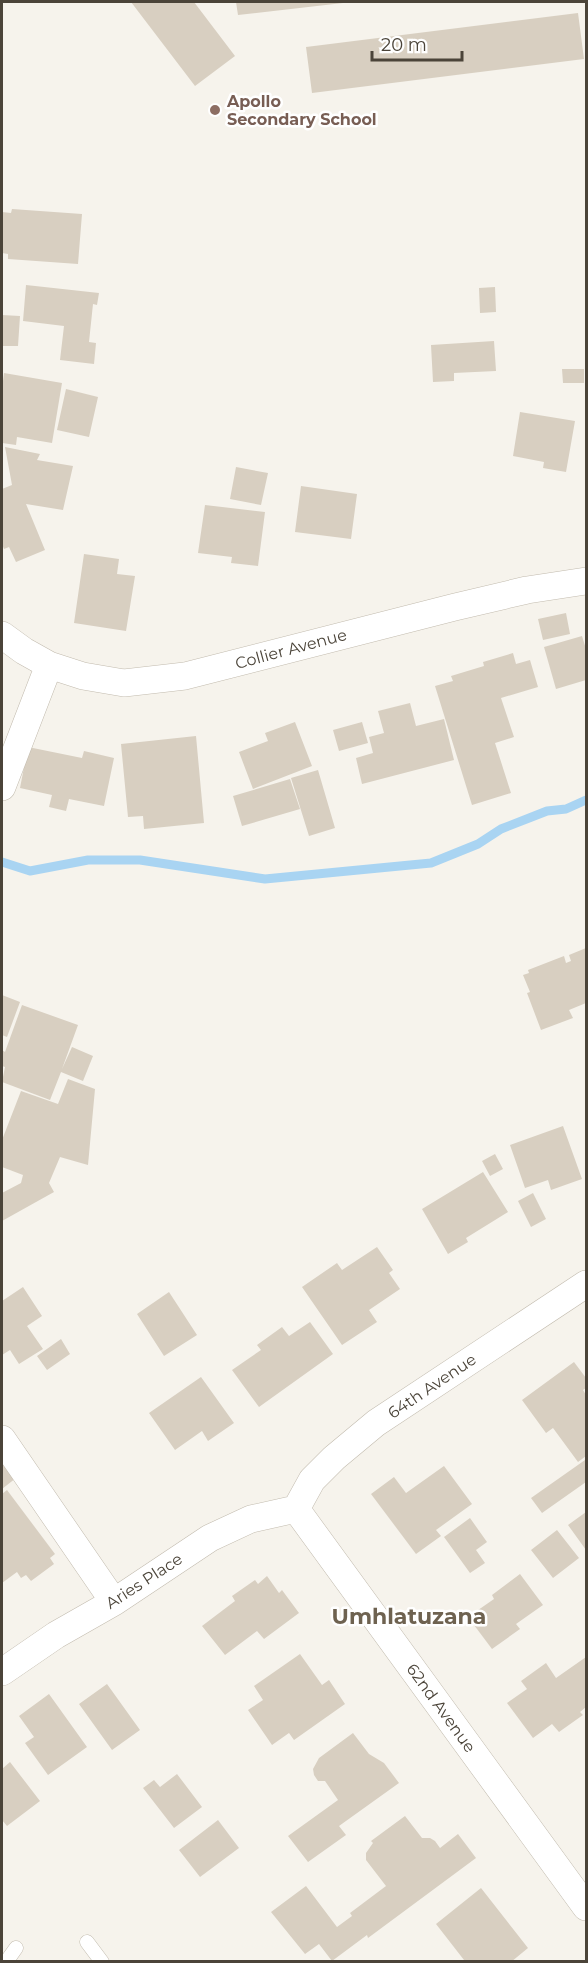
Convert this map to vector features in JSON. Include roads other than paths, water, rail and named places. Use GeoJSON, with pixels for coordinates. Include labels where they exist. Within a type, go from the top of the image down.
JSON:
{"type":"FeatureCollection","features":[{"type":"Feature","properties":{"kind":"street","name":"Collier Avenue"},"geometry":{"type":"LineString","coordinates":[[2,635],[24,651],[50,665],[83,676],[124,683],[185,676],[496,597],[561,584],[586,582]]}},
{"type":"Feature","properties":{"kind":"street"},"geometry":{"type":"LineString","coordinates":[[2,787],[50,665]]}},
{"type":"Feature","properties":{"kind":"street","name":"64th Avenue"},"geometry":{"type":"LineString","coordinates":[[296,1509],[312,1480],[334,1458],[376,1424],[586,1284]]}},
{"type":"Feature","properties":{"kind":"street"},"geometry":{"type":"LineString","coordinates":[[2,1439],[114,1602]]}},
{"type":"Feature","properties":{"kind":"street","name":"Aries Place"},"geometry":{"type":"LineString","coordinates":[[2,1672],[57,1635],[114,1602],[210,1538],[251,1519],[296,1509]]}},
{"type":"Feature","properties":{"kind":"street","name":"62nd Avenue"},"geometry":{"type":"LineString","coordinates":[[296,1509],[586,1908]]}},
{"type":"Feature","properties":{"kind":"lane"},"geometry":{"type":"LineString","coordinates":[[87,1942],[102,1962]]}},
{"type":"Feature","properties":{"kind":"lane"},"geometry":{"type":"LineString","coordinates":[[6,1962],[16,1948]]}},
{"type":"Feature","properties":{"kind":"waterway"},"geometry":{"type":"LineString","coordinates":[[2,862],[30,871],[88,860],[140,860],[265,879],[431,863],[478,844],[501,829],[547,811],[566,809],[586,800]]}},
{"type":"Feature","properties":{"kind":"place","name":"Apollo Secondary School"},"geometry":{"type":"Point","coordinates":[215,110]}},
{"type":"Feature","properties":{"kind":"district","name":"Umhlatuzana"},"geometry":{"type":"Point","coordinates":[409,1616]}}]}
